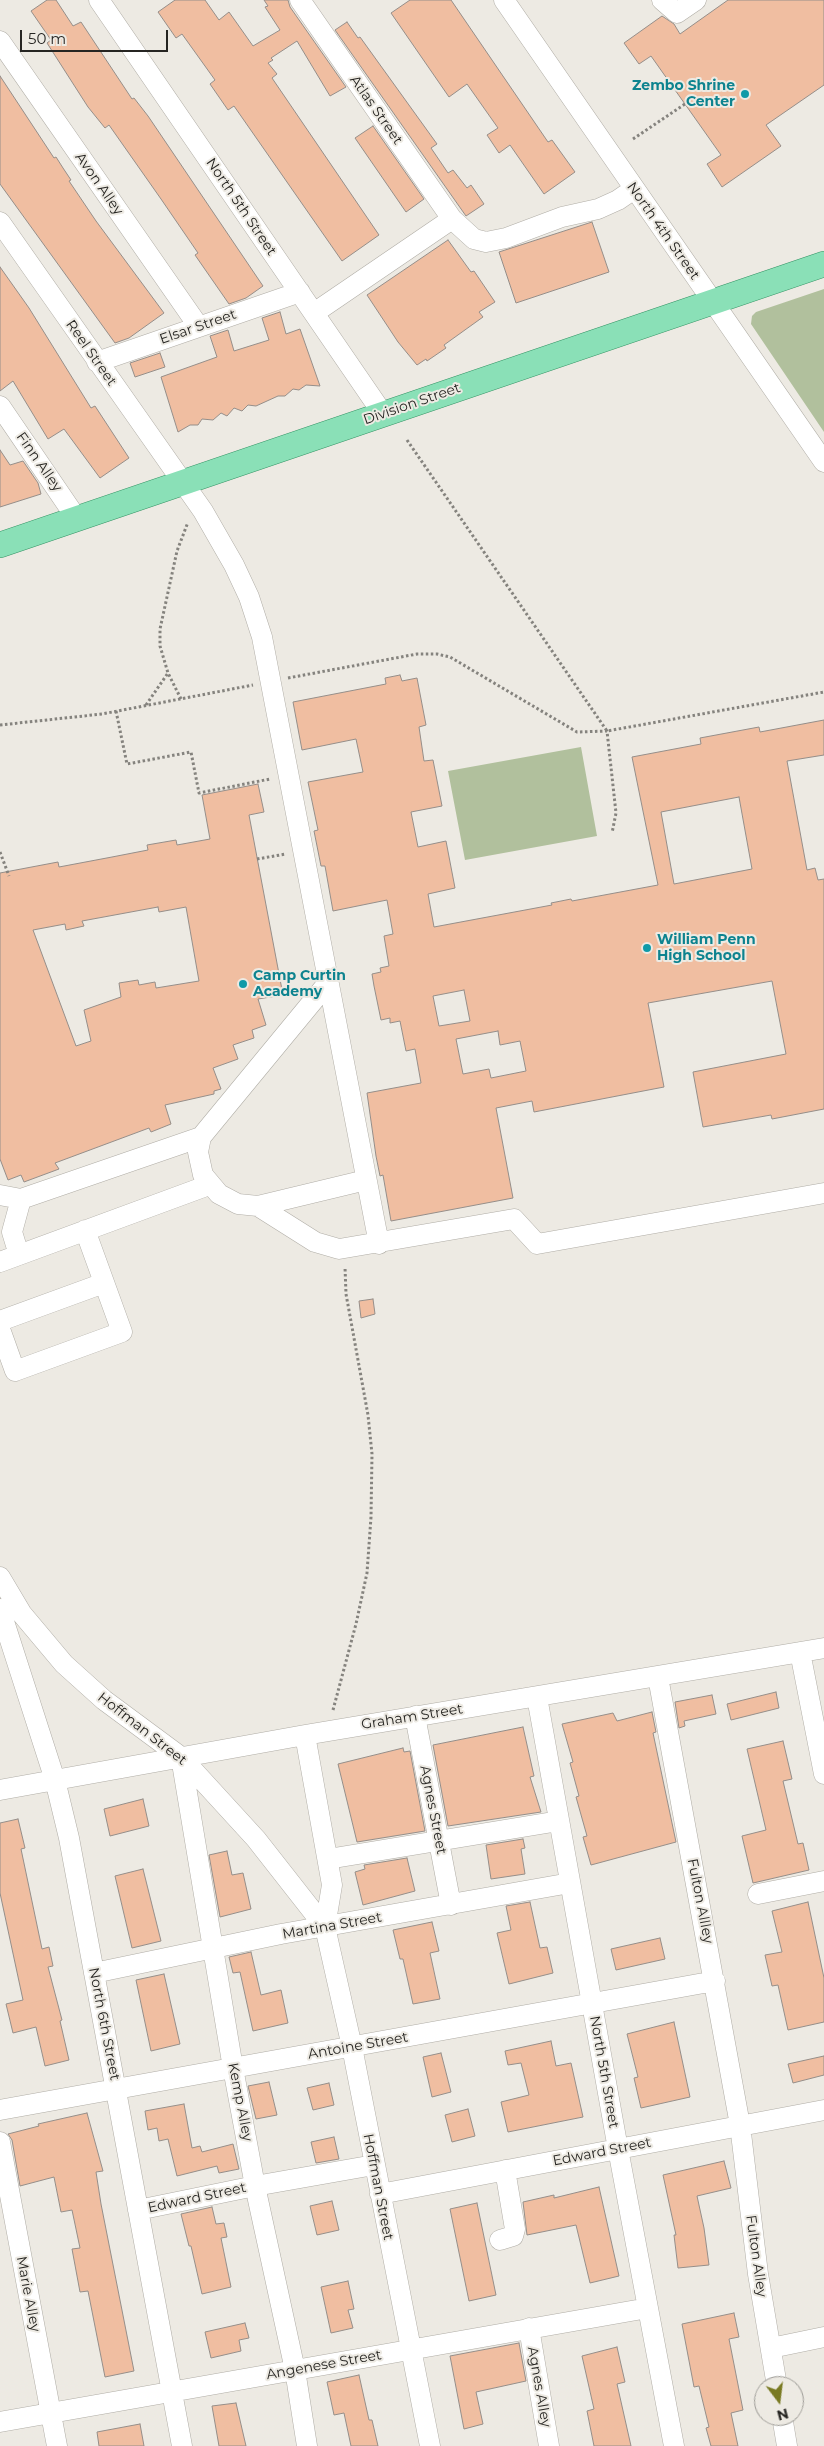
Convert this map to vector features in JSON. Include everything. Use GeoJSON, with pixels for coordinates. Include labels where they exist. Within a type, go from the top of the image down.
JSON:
{"type":"FeatureCollection","features":[{"type":"Feature","properties":{"kind":"main road","name":"Division Street"},"geometry":{"type":"LineString","coordinates":[[0,545],[824,264]]}},
{"type":"Feature","properties":{"kind":"street","name":"North 5th Street"},"geometry":{"type":"LineString","coordinates":[[99,0],[383,414]]}},
{"type":"Feature","properties":{"kind":"street","name":"Atlas Street"},"geometry":{"type":"LineString","coordinates":[[300,0],[452,219],[474,239],[486,242],[506,238],[562,217],[598,209],[618,200],[634,189]]}},
{"type":"Feature","properties":{"kind":"street"},"geometry":{"type":"LineString","coordinates":[[662,0],[677,13],[696,0]]}},
{"type":"Feature","properties":{"kind":"street","name":"North 4th Street"},"geometry":{"type":"LineString","coordinates":[[507,1],[634,189],[824,462]]}},
{"type":"Feature","properties":{"kind":"street","name":"Avon Alley"},"geometry":{"type":"LineString","coordinates":[[0,41],[199,327]]}},
{"type":"Feature","properties":{"kind":"street"},"geometry":{"type":"LineString","coordinates":[[314,313],[452,219]]}},
{"type":"Feature","properties":{"kind":"street","name":"Reel Street"},"geometry":{"type":"LineString","coordinates":[[0,222],[203,511],[234,565],[256,617],[379,1244]]}},
{"type":"Feature","properties":{"kind":"street","name":"Elsar Street"},"geometry":{"type":"LineString","coordinates":[[97,362],[300,292]]}},
{"type":"Feature","properties":{"kind":"street","name":"Finn Alley"},"geometry":{"type":"LineString","coordinates":[[0,406],[77,518]]}},
{"type":"Feature","properties":{"kind":"street"},"geometry":{"type":"LineString","coordinates":[[0,1195],[21,1199],[201,1137],[327,984]]}},
{"type":"Feature","properties":{"kind":"street"},"geometry":{"type":"LineString","coordinates":[[201,1137],[199,1164],[209,1185],[228,1200],[247,1206],[258,1206],[366,1180]]}},
{"type":"Feature","properties":{"kind":"street"},"geometry":{"type":"LineString","coordinates":[[0,1262],[209,1185]]}},
{"type":"Feature","properties":{"kind":"street"},"geometry":{"type":"LineString","coordinates":[[258,1206],[315,1242],[339,1249],[379,1244],[514,1219],[537,1244],[824,1193]]}},
{"type":"Feature","properties":{"kind":"street"},"geometry":{"type":"LineString","coordinates":[[19,1255],[12,1232],[21,1199]]}},
{"type":"Feature","properties":{"kind":"street"},"geometry":{"type":"LineString","coordinates":[[0,1329],[8,1373],[122,1332],[85,1230]]}},
{"type":"Feature","properties":{"kind":"street"},"geometry":{"type":"LineString","coordinates":[[0,1321],[104,1283]]}},
{"type":"Feature","properties":{"kind":"street","name":"Hoffman Street"},"geometry":{"type":"LineString","coordinates":[[0,1576],[22,1614],[64,1664],[104,1700],[181,1757],[256,1839],[325,1927]]}},
{"type":"Feature","properties":{"kind":"street","name":"North 6th Street"},"geometry":{"type":"LineString","coordinates":[[0,1609],[54,1780],[69,1838],[182,2446]]}},
{"type":"Feature","properties":{"kind":"street","name":"Graham Street"},"geometry":{"type":"LineString","coordinates":[[0,1790],[415,1716],[824,1648]]}},
{"type":"Feature","properties":{"kind":"street"},"geometry":{"type":"LineString","coordinates":[[800,1652],[824,1774]]}},
{"type":"Feature","properties":{"kind":"street","name":"Fulton Allley"},"geometry":{"type":"LineString","coordinates":[[658,1677],[740,2125]]}},
{"type":"Feature","properties":{"kind":"street","name":"North 5th Street"},"geometry":{"type":"LineString","coordinates":[[537,1697],[591,2003],[674,2446]]}},
{"type":"Feature","properties":{"kind":"street","name":"Agnes Street"},"geometry":{"type":"LineString","coordinates":[[415,1716],[451,1905]]}},
{"type":"Feature","properties":{"kind":"street","name":"Hoffman Street"},"geometry":{"type":"LineString","coordinates":[[305,1735],[332,1885],[325,1927],[352,2047],[430,2446]]}},
{"type":"Feature","properties":{"kind":"street","name":"Kemp Alley"},"geometry":{"type":"LineString","coordinates":[[181,1757],[200,1861],[212,1948],[233,2068],[295,2370],[307,2446]]}},
{"type":"Feature","properties":{"kind":"street"},"geometry":{"type":"LineString","coordinates":[[328,1859],[559,1821]]}},
{"type":"Feature","properties":{"kind":"street"},"geometry":{"type":"LineString","coordinates":[[758,1894],[824,1881]]}},
{"type":"Feature","properties":{"kind":"street","name":"Martina Street"},"geometry":{"type":"LineString","coordinates":[[94,1973],[212,1948],[570,1883]]}},
{"type":"Feature","properties":{"kind":"street","name":"Antoine Street"},"geometry":{"type":"LineString","coordinates":[[0,2110],[715,1981]]}},
{"type":"Feature","properties":{"kind":"street","name":"Edward Street"},"geometry":{"type":"LineString","coordinates":[[380,2194],[824,2110]]}},
{"type":"Feature","properties":{"kind":"street","name":"Fulton Alley"},"geometry":{"type":"LineString","coordinates":[[740,2125],[758,2274],[775,2376]]}},
{"type":"Feature","properties":{"kind":"street","name":"Marie Alley"},"geometry":{"type":"LineString","coordinates":[[0,2142],[57,2446]]}},
{"type":"Feature","properties":{"kind":"street","name":"Edward Street"},"geometry":{"type":"LineString","coordinates":[[138,2210],[256,2186],[374,2166]]}},
{"type":"Feature","properties":{"kind":"street"},"geometry":{"type":"LineString","coordinates":[[500,2240],[513,2236],[515,2229],[505,2170]]}},
{"type":"Feature","properties":{"kind":"street","name":"Angenese Street"},"geometry":{"type":"LineString","coordinates":[[0,2422],[648,2308]]}},
{"type":"Feature","properties":{"kind":"street","name":"Agnes Alley"},"geometry":{"type":"LineString","coordinates":[[529,2328],[549,2446]]}},
{"type":"Feature","properties":{"kind":"street"},"geometry":{"type":"LineString","coordinates":[[771,2348],[824,2337]]}},
{"type":"Feature","properties":{"kind":"street"},"geometry":{"type":"LineString","coordinates":[[784,2426],[787,2446]]}},
{"type":"Feature","properties":{"kind":"path"},"geometry":{"type":"LineString","coordinates":[[634,139],[685,104]]}},
{"type":"Feature","properties":{"kind":"path"},"geometry":{"type":"LineString","coordinates":[[407,440],[607,731],[616,813],[612,833]]}},
{"type":"Feature","properties":{"kind":"path"},"geometry":{"type":"LineString","coordinates":[[181,698],[168,673],[160,646],[160,629],[178,551],[190,517]]}},
{"type":"Feature","properties":{"kind":"path"},"geometry":{"type":"LineString","coordinates":[[281,679],[417,654],[437,654],[450,657],[577,732],[607,731],[824,692]]}},
{"type":"Feature","properties":{"kind":"path"},"geometry":{"type":"LineString","coordinates":[[146,705],[168,673]]}},
{"type":"Feature","properties":{"kind":"path"},"geometry":{"type":"LineString","coordinates":[[0,725],[56,721],[259,684]]}},
{"type":"Feature","properties":{"kind":"path"},"geometry":{"type":"LineString","coordinates":[[116,711],[127,764],[191,752],[198,792],[275,778]]}},
{"type":"Feature","properties":{"kind":"path"},"geometry":{"type":"LineString","coordinates":[[0,852],[9,876]]}},
{"type":"Feature","properties":{"kind":"path"},"geometry":{"type":"LineString","coordinates":[[257,859],[290,853]]}},
{"type":"Feature","properties":{"kind":"path"},"geometry":{"type":"LineString","coordinates":[[333,1710],[348,1660],[365,1582],[372,1516],[372,1454],[368,1415],[355,1352],[344,1270],[353,1248]]}},
{"type":"Feature","properties":{"kind":"green space"},"geometry":{"type":"Polygon","coordinates":[[[824,289],[824,432],[751,324],[752,316],[756,312],[824,289]]]}},
{"type":"Feature","properties":{"kind":"green space"},"geometry":{"type":"Polygon","coordinates":[[[581,747],[597,836],[465,860],[448,771],[581,747]]]}},
{"type":"Feature","properties":{"kind":"building"},"geometry":{"type":"Polygon","coordinates":[[[47,0],[56,0],[73,26],[81,22],[132,99],[134,98],[148,116],[263,286],[246,298],[229,304],[195,255],[198,253],[161,199],[109,125],[105,128],[88,107],[47,43],[51,40],[31,11],[47,0]]]}},
{"type":"Feature","properties":{"kind":"building"},"geometry":{"type":"Polygon","coordinates":[[[175,0],[205,0],[219,20],[229,12],[253,46],[280,30],[265,7],[268,6],[264,0],[288,0],[290,7],[346,87],[330,96],[297,41],[271,58],[273,60],[268,63],[277,74],[272,78],[379,235],[342,261],[234,106],[228,110],[210,84],[215,80],[182,34],[176,38],[158,12],[175,0]]]}},
{"type":"Feature","properties":{"kind":"building"},"geometry":{"type":"Polygon","coordinates":[[[410,0],[451,0],[548,142],[552,140],[575,172],[544,194],[510,145],[499,153],[487,135],[498,128],[467,84],[449,97],[391,13],[410,0]]]}},
{"type":"Feature","properties":{"kind":"building","name":"Zembo Shrine Center"},"geometry":{"type":"Polygon","coordinates":[[[728,0],[824,0],[824,85],[766,125],[781,146],[722,187],[707,164],[721,155],[651,56],[639,64],[624,43],[662,16],[674,24],[680,34],[728,0]]]}},
{"type":"Feature","properties":{"kind":"building"},"geometry":{"type":"Polygon","coordinates":[[[347,22],[358,38],[360,37],[437,144],[431,148],[448,173],[453,170],[467,188],[471,185],[484,204],[466,216],[335,30],[347,22]]]}},
{"type":"Feature","properties":{"kind":"building"},"geometry":{"type":"Polygon","coordinates":[[[0,76],[54,158],[56,157],[71,180],[69,181],[96,221],[164,313],[129,338],[115,343],[0,184],[0,76]]]}},
{"type":"Feature","properties":{"kind":"building"},"geometry":{"type":"Polygon","coordinates":[[[373,126],[424,199],[406,212],[355,138],[373,126]]]}},
{"type":"Feature","properties":{"kind":"building"},"geometry":{"type":"Polygon","coordinates":[[[592,222],[609,272],[516,303],[499,252],[592,222]]]}},
{"type":"Feature","properties":{"kind":"building"},"geometry":{"type":"Polygon","coordinates":[[[448,240],[471,272],[474,271],[495,302],[479,312],[483,317],[444,345],[446,348],[427,361],[426,359],[417,365],[398,342],[367,295],[448,240]]]}},
{"type":"Feature","properties":{"kind":"building"},"geometry":{"type":"Polygon","coordinates":[[[0,267],[29,308],[91,408],[95,406],[129,458],[100,478],[64,429],[48,439],[13,381],[0,391],[0,267]]]}},
{"type":"Feature","properties":{"kind":"building"},"geometry":{"type":"Polygon","coordinates":[[[280,312],[286,334],[300,329],[320,386],[306,385],[299,390],[293,389],[285,396],[278,396],[256,406],[248,405],[242,411],[234,408],[227,416],[221,413],[213,420],[202,419],[198,425],[190,425],[178,432],[161,377],[217,357],[210,336],[228,330],[234,351],[269,340],[262,318],[280,312]]]}},
{"type":"Feature","properties":{"kind":"building"},"geometry":{"type":"Polygon","coordinates":[[[160,353],[165,367],[135,377],[130,363],[160,353]]]}},
{"type":"Feature","properties":{"kind":"building"},"geometry":{"type":"Polygon","coordinates":[[[0,450],[10,465],[23,461],[38,483],[41,494],[0,507],[0,450]]]}},
{"type":"Feature","properties":{"kind":"building","name":"William Penn High School"},"geometry":{"type":"Polygon","coordinates":[[[400,675],[402,681],[417,678],[426,725],[419,727],[424,761],[433,760],[442,806],[411,812],[418,847],[446,841],[455,888],[428,894],[434,927],[552,905],[551,903],[571,899],[572,901],[658,885],[632,757],[701,744],[700,738],[759,727],[760,732],[824,720],[824,755],[787,761],[807,870],[815,868],[818,880],[824,879],[824,1109],[772,1119],[771,1115],[703,1127],[693,1072],[786,1054],[772,981],[648,1003],[664,1087],[534,1112],[532,1101],[496,1108],[513,1198],[391,1221],[383,1175],[380,1176],[376,1156],[367,1093],[421,1083],[415,1049],[406,1051],[400,1021],[390,1023],[390,1018],[381,1020],[374,986],[372,974],[381,972],[380,968],[389,966],[384,936],[393,934],[387,900],[333,911],[325,866],[321,866],[314,831],[318,830],[308,782],[363,772],[356,739],[302,750],[293,702],[386,684],[385,678],[400,675]],[[739,797],[661,812],[674,884],[752,869],[739,797]],[[464,990],[433,996],[439,1026],[470,1021],[464,990]],[[498,1031],[456,1039],[463,1074],[489,1069],[491,1078],[526,1071],[520,1041],[500,1045],[498,1031]]]}},
{"type":"Feature","properties":{"kind":"building","name":"Camp Curtin Academy"},"geometry":{"type":"Polygon","coordinates":[[[258,784],[264,812],[249,815],[283,995],[258,999],[266,1025],[252,1030],[254,1038],[233,1045],[238,1059],[213,1068],[221,1089],[214,1091],[214,1094],[165,1105],[171,1124],[151,1132],[149,1128],[55,1163],[59,1169],[24,1182],[21,1175],[8,1180],[0,1159],[0,873],[58,862],[59,867],[148,850],[147,845],[176,840],[177,845],[210,839],[202,795],[258,784]],[[158,907],[82,921],[84,926],[66,930],[65,924],[33,930],[76,1046],[91,1041],[84,1010],[121,997],[119,983],[138,980],[139,985],[155,982],[156,988],[199,981],[186,907],[159,912],[158,907]]]}},
{"type":"Feature","properties":{"kind":"building"},"geometry":{"type":"Polygon","coordinates":[[[373,1299],[375,1314],[361,1318],[359,1301],[373,1299]]]}},
{"type":"Feature","properties":{"kind":"building"},"geometry":{"type":"Polygon","coordinates":[[[776,1692],[779,1708],[731,1720],[727,1704],[776,1692]]]}},
{"type":"Feature","properties":{"kind":"building"},"geometry":{"type":"Polygon","coordinates":[[[712,1695],[716,1714],[684,1721],[685,1726],[679,1728],[675,1702],[712,1695]]]}},
{"type":"Feature","properties":{"kind":"building"},"geometry":{"type":"Polygon","coordinates":[[[652,1712],[656,1732],[653,1733],[676,1842],[591,1865],[583,1837],[587,1836],[576,1797],[579,1796],[570,1763],[573,1762],[562,1724],[613,1713],[617,1721],[652,1712]]]}},
{"type":"Feature","properties":{"kind":"building"},"geometry":{"type":"Polygon","coordinates":[[[523,1727],[534,1776],[530,1777],[541,1812],[448,1826],[433,1745],[523,1727]]]}},
{"type":"Feature","properties":{"kind":"building"},"geometry":{"type":"Polygon","coordinates":[[[783,1741],[792,1779],[783,1781],[798,1844],[803,1843],[809,1870],[753,1883],[742,1836],[766,1830],[747,1749],[783,1741]]]}},
{"type":"Feature","properties":{"kind":"building"},"geometry":{"type":"Polygon","coordinates":[[[403,1748],[404,1752],[410,1751],[425,1831],[357,1842],[338,1764],[403,1748]]]}},
{"type":"Feature","properties":{"kind":"building"},"geometry":{"type":"Polygon","coordinates":[[[143,1799],[149,1826],[110,1836],[104,1809],[143,1799]]]}},
{"type":"Feature","properties":{"kind":"building"},"geometry":{"type":"Polygon","coordinates":[[[18,1819],[25,1848],[21,1849],[42,1949],[49,1947],[53,1966],[48,1967],[62,2020],[60,2021],[69,2060],[45,2066],[36,2027],[13,2033],[6,2004],[23,2000],[0,1893],[0,1823],[18,1819]]]}},
{"type":"Feature","properties":{"kind":"building"},"geometry":{"type":"Polygon","coordinates":[[[523,1839],[525,1848],[521,1849],[525,1874],[491,1879],[486,1845],[523,1839]]]}},
{"type":"Feature","properties":{"kind":"building"},"geometry":{"type":"Polygon","coordinates":[[[227,1851],[232,1875],[243,1873],[251,1909],[220,1917],[209,1855],[227,1851]]]}},
{"type":"Feature","properties":{"kind":"building"},"geometry":{"type":"Polygon","coordinates":[[[407,1858],[415,1891],[363,1905],[355,1872],[365,1869],[364,1865],[407,1858]]]}},
{"type":"Feature","properties":{"kind":"building"},"geometry":{"type":"Polygon","coordinates":[[[143,1869],[161,1941],[132,1948],[115,1876],[143,1869]]]}},
{"type":"Feature","properties":{"kind":"building"},"geometry":{"type":"Polygon","coordinates":[[[530,1902],[540,1948],[547,1947],[553,1973],[509,1984],[497,1933],[511,1930],[506,1906],[530,1902]]]}},
{"type":"Feature","properties":{"kind":"building"},"geometry":{"type":"Polygon","coordinates":[[[808,1902],[824,1978],[824,2022],[788,2030],[778,1985],[772,1986],[765,1955],[782,1952],[772,1911],[808,1902]]]}},
{"type":"Feature","properties":{"kind":"building"},"geometry":{"type":"Polygon","coordinates":[[[432,1922],[439,1951],[430,1953],[440,1999],[413,2004],[403,1959],[400,1959],[393,1930],[432,1922]]]}},
{"type":"Feature","properties":{"kind":"building"},"geometry":{"type":"Polygon","coordinates":[[[660,1938],[665,1959],[616,1970],[611,1949],[660,1938]]]}},
{"type":"Feature","properties":{"kind":"building"},"geometry":{"type":"Polygon","coordinates":[[[251,1952],[261,1995],[281,1990],[288,2023],[253,2031],[240,1972],[233,1973],[229,1957],[251,1952]]]}},
{"type":"Feature","properties":{"kind":"building"},"geometry":{"type":"Polygon","coordinates":[[[164,1974],[180,2044],[151,2051],[136,1980],[164,1974]]]}},
{"type":"Feature","properties":{"kind":"building"},"geometry":{"type":"Polygon","coordinates":[[[674,2022],[690,2097],[641,2108],[634,2078],[638,2077],[627,2034],[674,2022]]]}},
{"type":"Feature","properties":{"kind":"building"},"geometry":{"type":"Polygon","coordinates":[[[551,2041],[556,2066],[571,2063],[583,2117],[508,2132],[501,2102],[529,2095],[521,2063],[508,2065],[505,2051],[551,2041]]]}},
{"type":"Feature","properties":{"kind":"building"},"geometry":{"type":"Polygon","coordinates":[[[441,2053],[451,2092],[432,2097],[423,2057],[441,2053]]]}},
{"type":"Feature","properties":{"kind":"building"},"geometry":{"type":"Polygon","coordinates":[[[824,2056],[824,2075],[793,2083],[788,2064],[824,2056]]]}},
{"type":"Feature","properties":{"kind":"building"},"geometry":{"type":"Polygon","coordinates":[[[269,2082],[277,2115],[256,2119],[248,2086],[269,2082]]]}},
{"type":"Feature","properties":{"kind":"building"},"geometry":{"type":"Polygon","coordinates":[[[329,2083],[334,2105],[313,2110],[307,2088],[329,2083]]]}},
{"type":"Feature","properties":{"kind":"building"},"geometry":{"type":"Polygon","coordinates":[[[184,2104],[192,2148],[200,2146],[202,2152],[233,2144],[239,2169],[219,2173],[217,2166],[177,2176],[168,2139],[159,2141],[157,2128],[148,2130],[145,2111],[184,2104]]]}},
{"type":"Feature","properties":{"kind":"building"},"geometry":{"type":"Polygon","coordinates":[[[468,2109],[475,2136],[452,2142],[445,2115],[468,2109]]]}},
{"type":"Feature","properties":{"kind":"building"},"geometry":{"type":"Polygon","coordinates":[[[87,2113],[103,2171],[96,2172],[134,2371],[105,2377],[88,2291],[80,2292],[72,2249],[80,2248],[72,2210],[61,2212],[54,2177],[20,2186],[12,2140],[8,2134],[39,2126],[38,2124],[87,2113]]]}},
{"type":"Feature","properties":{"kind":"building"},"geometry":{"type":"Polygon","coordinates":[[[334,2137],[339,2159],[316,2163],[311,2142],[334,2137]]]}},
{"type":"Feature","properties":{"kind":"building"},"geometry":{"type":"Polygon","coordinates":[[[724,2161],[731,2188],[697,2196],[709,2265],[678,2268],[674,2235],[676,2235],[663,2175],[724,2161]]]}},
{"type":"Feature","properties":{"kind":"building"},"geometry":{"type":"Polygon","coordinates":[[[599,2187],[619,2276],[590,2283],[576,2225],[527,2235],[523,2202],[554,2195],[554,2198],[599,2187]]]}},
{"type":"Feature","properties":{"kind":"building"},"geometry":{"type":"Polygon","coordinates":[[[332,2201],[339,2230],[317,2235],[310,2206],[332,2201]]]}},
{"type":"Feature","properties":{"kind":"building"},"geometry":{"type":"Polygon","coordinates":[[[477,2203],[496,2295],[469,2301],[450,2209],[477,2203]]]}},
{"type":"Feature","properties":{"kind":"building"},"geometry":{"type":"Polygon","coordinates":[[[212,2207],[216,2224],[224,2223],[227,2237],[221,2238],[231,2287],[202,2294],[191,2246],[189,2246],[181,2214],[212,2207]]]}},
{"type":"Feature","properties":{"kind":"building"},"geometry":{"type":"Polygon","coordinates":[[[348,2281],[354,2309],[348,2310],[353,2328],[331,2333],[321,2287],[348,2281]]]}},
{"type":"Feature","properties":{"kind":"building"},"geometry":{"type":"Polygon","coordinates":[[[734,2313],[739,2337],[729,2339],[743,2410],[731,2413],[738,2446],[711,2446],[706,2428],[709,2427],[699,2386],[694,2387],[682,2324],[734,2313]]]}},
{"type":"Feature","properties":{"kind":"building"},"geometry":{"type":"Polygon","coordinates":[[[245,2323],[249,2338],[239,2340],[241,2351],[211,2358],[205,2332],[245,2323]]]}},
{"type":"Feature","properties":{"kind":"building"},"geometry":{"type":"Polygon","coordinates":[[[519,2343],[526,2381],[476,2392],[483,2424],[464,2429],[450,2356],[519,2343]]]}},
{"type":"Feature","properties":{"kind":"building"},"geometry":{"type":"Polygon","coordinates":[[[617,2347],[625,2382],[617,2384],[631,2446],[594,2446],[587,2411],[594,2409],[582,2356],[617,2347]]]}},
{"type":"Feature","properties":{"kind":"building"},"geometry":{"type":"Polygon","coordinates":[[[359,2375],[369,2420],[372,2420],[378,2446],[351,2446],[344,2413],[334,2415],[327,2382],[359,2375]]]}},
{"type":"Feature","properties":{"kind":"building"},"geometry":{"type":"Polygon","coordinates":[[[236,2403],[246,2446],[219,2446],[212,2406],[236,2403]]]}},
{"type":"Feature","properties":{"kind":"building"},"geometry":{"type":"Polygon","coordinates":[[[140,2424],[144,2446],[99,2446],[97,2432],[140,2424]]]}},
{"type":"Feature","properties":{"kind":"place","name":"Zembo Shrine Center"},"geometry":{"type":"Point","coordinates":[745,94]}},
{"type":"Feature","properties":{"kind":"place","name":"William Penn High School"},"geometry":{"type":"Point","coordinates":[647,948]}},
{"type":"Feature","properties":{"kind":"place","name":"Camp Curtin Academy"},"geometry":{"type":"Point","coordinates":[243,984]}}]}
